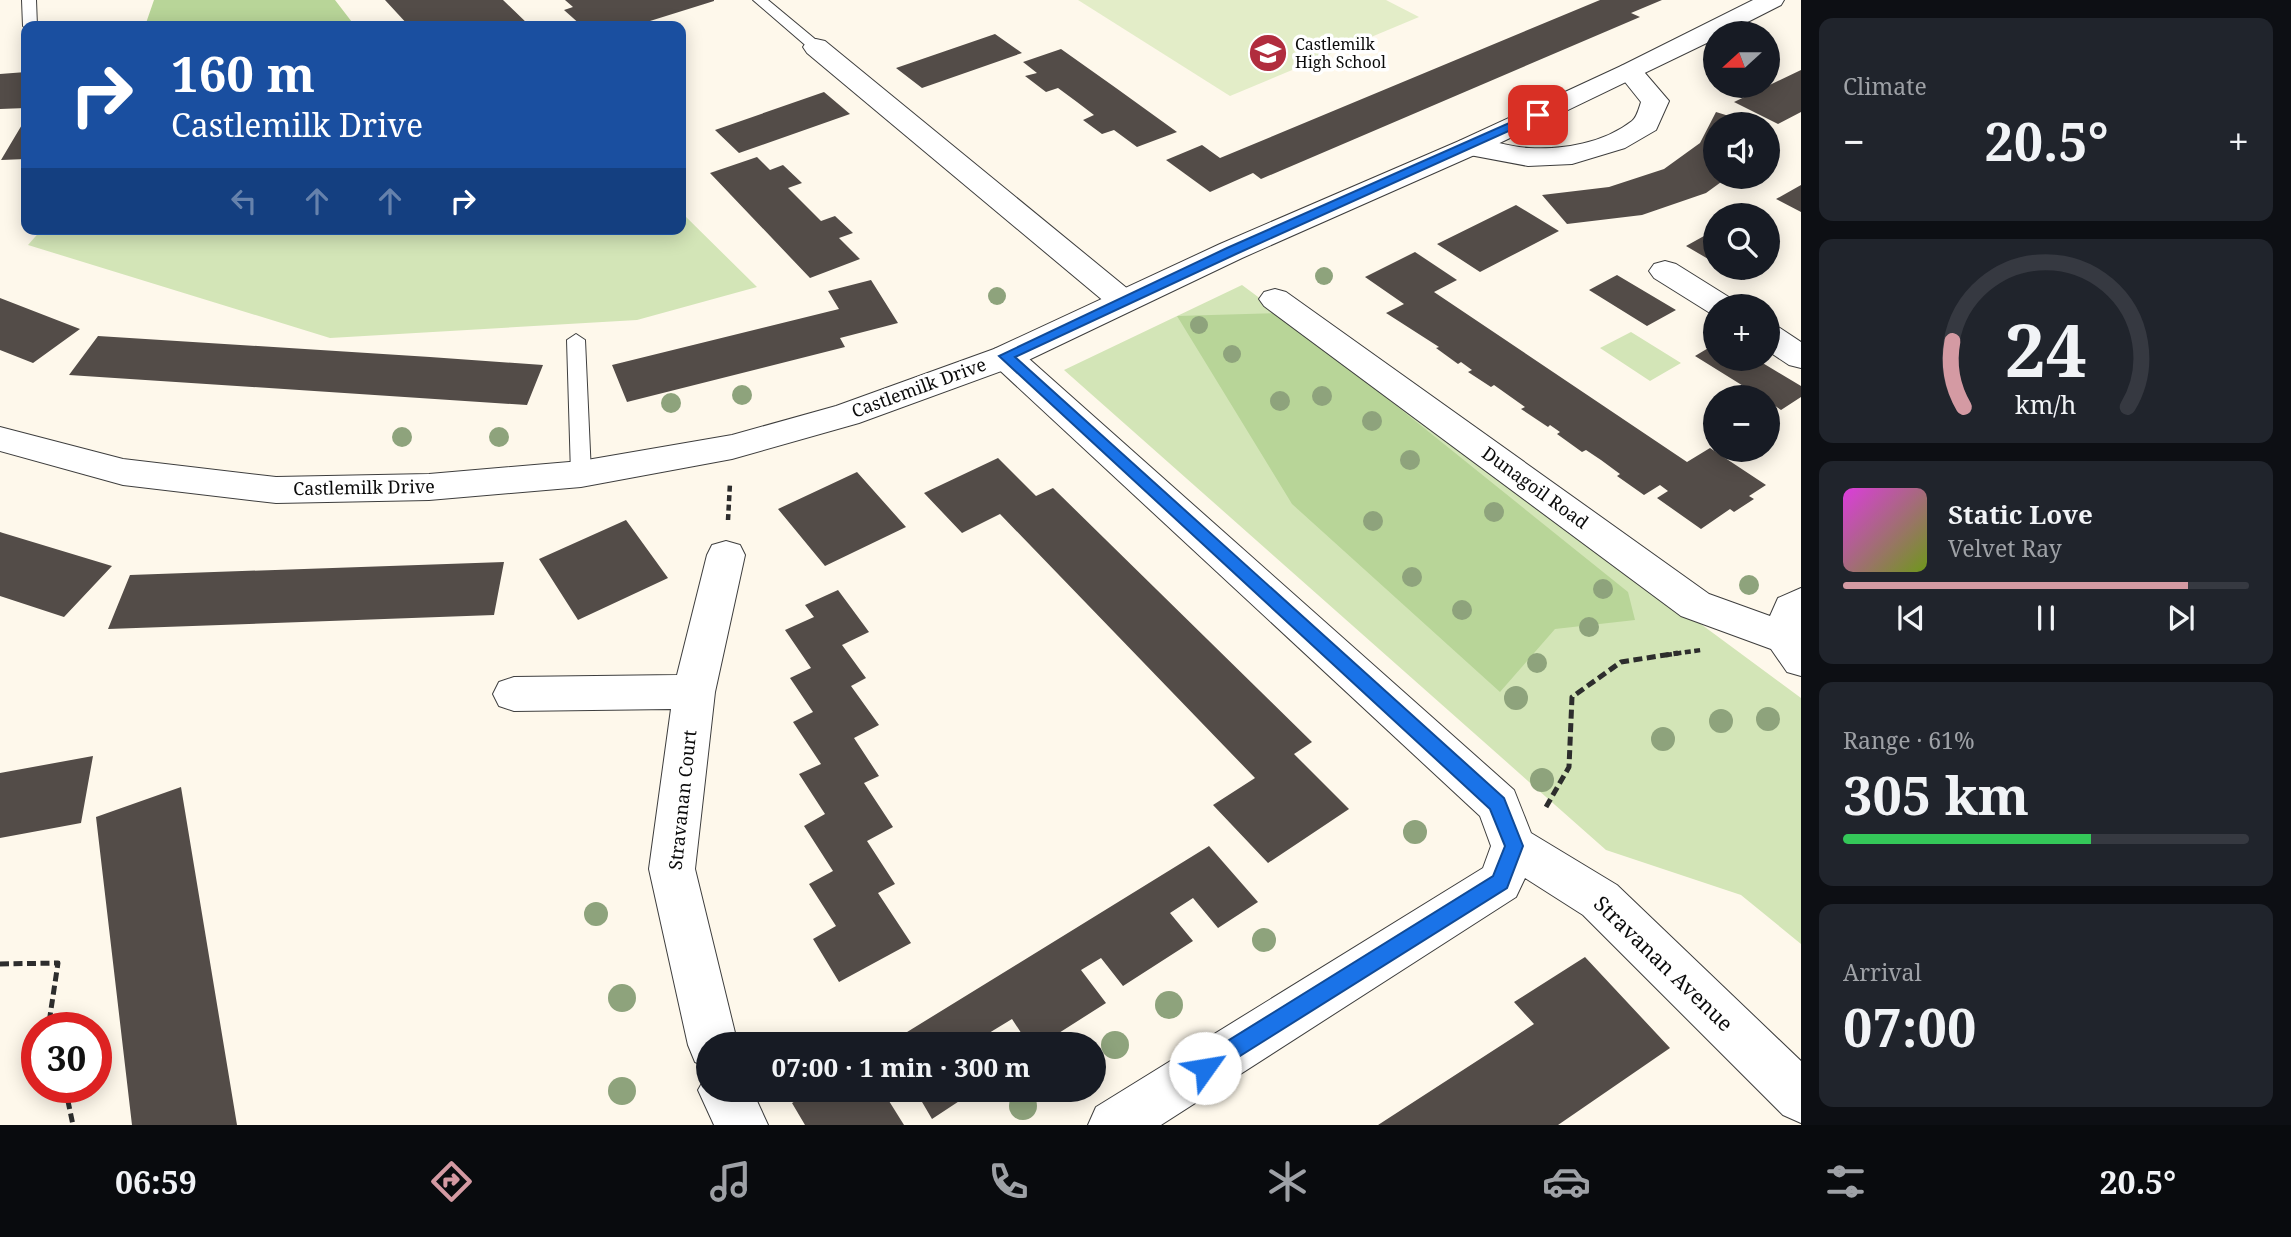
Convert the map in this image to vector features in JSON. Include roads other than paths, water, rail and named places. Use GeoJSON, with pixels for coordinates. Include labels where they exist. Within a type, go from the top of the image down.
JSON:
{"type":"FeatureCollection","features":[{"type":"Feature","properties":{"kind":"street","name":"Castlemilk Drive"},"geometry":{"type":"LineString","coordinates":[[0,439],[123,472],[275,490],[429,487],[581,474],[732,447],[847,415],[1006,356],[1469,147],[1630,72],[1772,0]]}},
{"type":"Feature","properties":{"kind":"street"},"geometry":{"type":"LineString","coordinates":[[816,47],[1123,301]]}},
{"type":"Feature","properties":{"kind":"street"},"geometry":{"type":"LineString","coordinates":[[1469,147],[1528,157],[1573,156],[1615,142],[1646,124],[1655,101],[1630,72]]}},
{"type":"Feature","properties":{"kind":"street"},"geometry":{"type":"LineString","coordinates":[[1665,271],[1703,295]]}},
{"type":"Feature","properties":{"kind":"street","name":"Dunagoil Road"},"geometry":{"type":"LineString","coordinates":[[1275,299],[1695,605],[1796,634]]}},
{"type":"Feature","properties":{"kind":"street"},"geometry":{"type":"LineString","coordinates":[[1780,344],[1801,357]]}},
{"type":"Feature","properties":{"kind":"street"},"geometry":{"type":"LineString","coordinates":[[1006,356],[1498,804],[1514,846],[1500,882],[1114,1125]]}},
{"type":"Feature","properties":{"kind":"street","name":"Stravanan Court"},"geometry":{"type":"LineString","coordinates":[[710,1032],[672,869],[694,692],[726,555]]}},
{"type":"Feature","properties":{"kind":"street"},"geometry":{"type":"LineString","coordinates":[[514,694],[694,692]]}},
{"type":"Feature","properties":{"kind":"street","name":"Stravanan Avenue"},"geometry":{"type":"LineString","coordinates":[[1514,846],[1600,900],[1801,1097]]}},
{"type":"Feature","properties":{"kind":"street"},"geometry":{"type":"LineString","coordinates":[[730,1102],[742,1125]]}},
{"type":"Feature","properties":{"kind":"lane"},"geometry":{"type":"LineString","coordinates":[[29,0],[30,21]]}},
{"type":"Feature","properties":{"kind":"lane"},"geometry":{"type":"LineString","coordinates":[[760,0],[816,47]]}},
{"type":"Feature","properties":{"kind":"lane"},"geometry":{"type":"LineString","coordinates":[[576,341],[581,474]]}},
{"type":"Feature","properties":{"kind":"place","name":"Castlemilk High School"},"geometry":{"type":"Point","coordinates":[1268,53]}}]}
